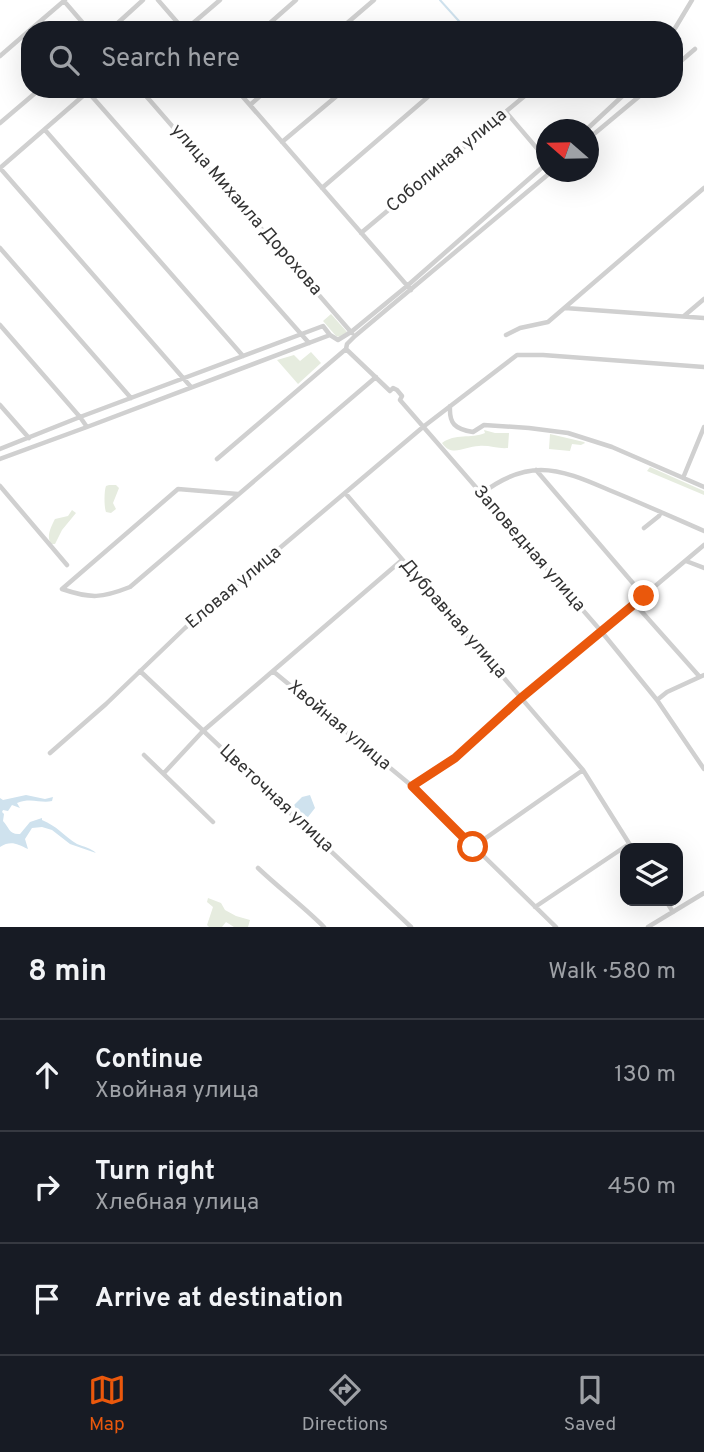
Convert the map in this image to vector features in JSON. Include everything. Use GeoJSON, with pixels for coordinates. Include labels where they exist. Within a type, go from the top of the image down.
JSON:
{"type":"FeatureCollection","features":[{"type":"Feature","properties":{"kind":"street"},"geometry":{"type":"LineString","coordinates":[[40,21],[64,0],[82,21]]}},
{"type":"Feature","properties":{"kind":"street"},"geometry":{"type":"LineString","coordinates":[[120,21],[143,0]]}},
{"type":"Feature","properties":{"kind":"street"},"geometry":{"type":"LineString","coordinates":[[158,0],[177,21]]}},
{"type":"Feature","properties":{"kind":"street"},"geometry":{"type":"LineString","coordinates":[[196,21],[220,0]]}},
{"type":"Feature","properties":{"kind":"street"},"geometry":{"type":"LineString","coordinates":[[272,21],[296,0]]}},
{"type":"Feature","properties":{"kind":"street"},"geometry":{"type":"LineString","coordinates":[[350,21],[374,0]]}},
{"type":"Feature","properties":{"kind":"street"},"geometry":{"type":"LineString","coordinates":[[679,21],[692,0]]}},
{"type":"Feature","properties":{"kind":"street"},"geometry":{"type":"LineString","coordinates":[[0,55],[21,38]]}},
{"type":"Feature","properties":{"kind":"street"},"geometry":{"type":"LineString","coordinates":[[683,59],[695,49]]}},
{"type":"Feature","properties":{"kind":"street"},"geometry":{"type":"LineString","coordinates":[[0,124],[30,98]]}},
{"type":"Feature","properties":{"kind":"street"},"geometry":{"type":"LineString","coordinates":[[82,98],[0,168],[191,387]]}},
{"type":"Feature","properties":{"kind":"street"},"geometry":{"type":"LineString","coordinates":[[96,98],[309,343]]}},
{"type":"Feature","properties":{"kind":"street","name":"улица Михаила Дорохова"},"geometry":{"type":"LineString","coordinates":[[149,98],[353,334]]}},
{"type":"Feature","properties":{"kind":"street"},"geometry":{"type":"LineString","coordinates":[[244,98],[409,288]]}},
{"type":"Feature","properties":{"kind":"street"},"geometry":{"type":"LineString","coordinates":[[250,105],[258,98]]}},
{"type":"Feature","properties":{"kind":"street"},"geometry":{"type":"LineString","coordinates":[[282,142],[334,98]]}},
{"type":"Feature","properties":{"kind":"street"},"geometry":{"type":"LineString","coordinates":[[322,188],[427,98]]}},
{"type":"Feature","properties":{"kind":"street","name":"Соболиная улица"},"geometry":{"type":"LineString","coordinates":[[361,233],[522,98]]}},
{"type":"Feature","properties":{"kind":"street"},"geometry":{"type":"LineString","coordinates":[[599,131],[638,98]]}},
{"type":"Feature","properties":{"kind":"street"},"geometry":{"type":"LineString","coordinates":[[598,119],[620,99],[627,107]]}},
{"type":"Feature","properties":{"kind":"street"},"geometry":{"type":"LineString","coordinates":[[506,112],[536,149]]}},
{"type":"Feature","properties":{"kind":"street"},"geometry":{"type":"LineString","coordinates":[[45,130],[243,356]]}},
{"type":"Feature","properties":{"kind":"street"},"geometry":{"type":"LineString","coordinates":[[409,288],[536,172]]}},
{"type":"Feature","properties":{"kind":"street"},"geometry":{"type":"LineString","coordinates":[[0,449],[323,326],[338,340],[353,334],[539,182]]}},
{"type":"Feature","properties":{"kind":"street"},"geometry":{"type":"LineString","coordinates":[[506,335],[520,328],[548,322],[704,188]]}},
{"type":"Feature","properties":{"kind":"street"},"geometry":{"type":"LineString","coordinates":[[0,248],[131,398]]}},
{"type":"Feature","properties":{"kind":"street"},"geometry":{"type":"LineString","coordinates":[[684,316],[704,299]]}},
{"type":"Feature","properties":{"kind":"street"},"geometry":{"type":"LineString","coordinates":[[564,308],[704,318]]}},
{"type":"Feature","properties":{"kind":"street"},"geometry":{"type":"LineString","coordinates":[[0,326],[87,427]]}},
{"type":"Feature","properties":{"kind":"street"},"geometry":{"type":"LineString","coordinates":[[217,459],[346,349],[353,334]]}},
{"type":"Feature","properties":{"kind":"street"},"geometry":{"type":"LineString","coordinates":[[0,459],[330,335]]}},
{"type":"Feature","properties":{"kind":"street"},"geometry":{"type":"LineString","coordinates":[[238,494],[178,489],[62,589],[82,596],[106,596],[130,587],[376,377],[346,349]]}},
{"type":"Feature","properties":{"kind":"street","name":"Еловая улица"},"geometry":{"type":"LineString","coordinates":[[50,753],[185,628],[423,427],[517,355],[704,367]]}},
{"type":"Feature","properties":{"kind":"street","name":"Заповедная улица"},"geometry":{"type":"LineString","coordinates":[[376,377],[390,391],[393,388],[401,394],[400,400],[601,631],[657,700],[704,769]]}},
{"type":"Feature","properties":{"kind":"street"},"geometry":{"type":"LineString","coordinates":[[0,405],[29,438]]}},
{"type":"Feature","properties":{"kind":"street"},"geometry":{"type":"LineString","coordinates":[[450,406],[453,424],[464,431],[472,432],[484,425],[568,433],[612,447],[704,487]]}},
{"type":"Feature","properties":{"kind":"street"},"geometry":{"type":"LineString","coordinates":[[683,478],[704,428]]}},
{"type":"Feature","properties":{"kind":"street"},"geometry":{"type":"LineString","coordinates":[[536,470],[644,596]]}},
{"type":"Feature","properties":{"kind":"street"},"geometry":{"type":"LineString","coordinates":[[481,494],[508,477],[536,470],[554,471],[704,531]]}},
{"type":"Feature","properties":{"kind":"street"},"geometry":{"type":"LineString","coordinates":[[0,486],[67,565]]}},
{"type":"Feature","properties":{"kind":"street","name":"Дубравная улица"},"geometry":{"type":"LineString","coordinates":[[346,494],[583,771],[629,843]]}},
{"type":"Feature","properties":{"kind":"street"},"geometry":{"type":"LineString","coordinates":[[644,528],[661,513]]}},
{"type":"Feature","properties":{"kind":"street"},"geometry":{"type":"LineString","coordinates":[[412,786],[455,758],[521,698],[704,545]]}},
{"type":"Feature","properties":{"kind":"street"},"geometry":{"type":"LineString","coordinates":[[164,773],[203,731],[402,560]]}},
{"type":"Feature","properties":{"kind":"street"},"geometry":{"type":"LineString","coordinates":[[685,561],[704,568]]}},
{"type":"Feature","properties":{"kind":"street"},"geometry":{"type":"LineString","coordinates":[[635,603],[701,676],[667,692],[657,700]]}},
{"type":"Feature","properties":{"kind":"street","name":"Цветочная улица"},"geometry":{"type":"LineString","coordinates":[[140,671],[411,927]]}},
{"type":"Feature","properties":{"kind":"street","name":"Хвойная улица"},"geometry":{"type":"LineString","coordinates":[[274,672],[412,786],[556,927]]}},
{"type":"Feature","properties":{"kind":"street"},"geometry":{"type":"LineString","coordinates":[[144,755],[213,822]]}},
{"type":"Feature","properties":{"kind":"street"},"geometry":{"type":"LineString","coordinates":[[473,847],[583,771]]}},
{"type":"Feature","properties":{"kind":"street"},"geometry":{"type":"LineString","coordinates":[[535,908],[620,853]]}},
{"type":"Feature","properties":{"kind":"street"},"geometry":{"type":"LineString","coordinates":[[258,868],[324,927]]}},
{"type":"Feature","properties":{"kind":"street"},"geometry":{"type":"LineString","coordinates":[[649,927],[704,893]]}},
{"type":"Feature","properties":{"kind":"street"},"geometry":{"type":"LineString","coordinates":[[669,906],[673,912]]}},
{"type":"Feature","properties":{"kind":"shaded area"},"geometry":{"type":"Polygon","coordinates":[[[331,314],[347,332],[340,337],[323,321],[331,314]]]}},
{"type":"Feature","properties":{"kind":"shaded area"},"geometry":{"type":"Polygon","coordinates":[[[311,352],[321,363],[298,384],[277,360],[294,355],[300,361],[311,352]]]}},
{"type":"Feature","properties":{"kind":"shaded area"},"geometry":{"type":"Polygon","coordinates":[[[484,430],[509,433],[508,448],[479,446],[454,451],[442,443],[452,438],[480,435],[485,433],[484,430]]]}},
{"type":"Feature","properties":{"kind":"shaded area"},"geometry":{"type":"Polygon","coordinates":[[[550,434],[585,443],[572,444],[570,451],[549,449],[550,434]]]}},
{"type":"Feature","properties":{"kind":"shaded area"},"geometry":{"type":"Polygon","coordinates":[[[650,467],[704,491],[704,495],[647,471],[650,467]]]}},
{"type":"Feature","properties":{"kind":"shaded area"},"geometry":{"type":"Polygon","coordinates":[[[109,485],[119,488],[113,503],[116,509],[111,513],[106,512],[105,503],[105,488],[109,485]]]}},
{"type":"Feature","properties":{"kind":"shaded area"},"geometry":{"type":"Polygon","coordinates":[[[72,510],[76,513],[55,544],[51,544],[49,535],[55,519],[68,516],[72,510]]]}},
{"type":"Feature","properties":{"kind":"shaded area"},"geometry":{"type":"Polygon","coordinates":[[[208,898],[221,903],[225,910],[236,916],[250,920],[248,927],[234,927],[226,922],[222,927],[209,927],[207,925],[213,907],[207,902],[208,898]]]}},
{"type":"Feature","properties":{"kind":"water"},"geometry":{"type":"Polygon","coordinates":[[[26,795],[45,799],[53,797],[52,801],[22,801],[17,803],[20,808],[12,805],[8,811],[3,810],[3,821],[11,832],[20,834],[30,822],[42,818],[77,844],[96,853],[70,844],[52,830],[42,827],[32,828],[25,839],[28,849],[11,843],[0,847],[0,798],[3,800],[26,795]]]}},
{"type":"Feature","properties":{"kind":"water"},"geometry":{"type":"Polygon","coordinates":[[[310,795],[315,808],[308,817],[296,814],[290,809],[302,797],[310,795]]]}},
{"type":"Feature","properties":{"kind":"waterway"},"geometry":{"type":"LineString","coordinates":[[440,0],[459,21]]}},
{"type":"Feature","properties":{"kind":"route"},"geometry":{"type":"LineString","coordinates":[[473,847],[412,786],[455,758],[521,698],[644,596]]}}]}
